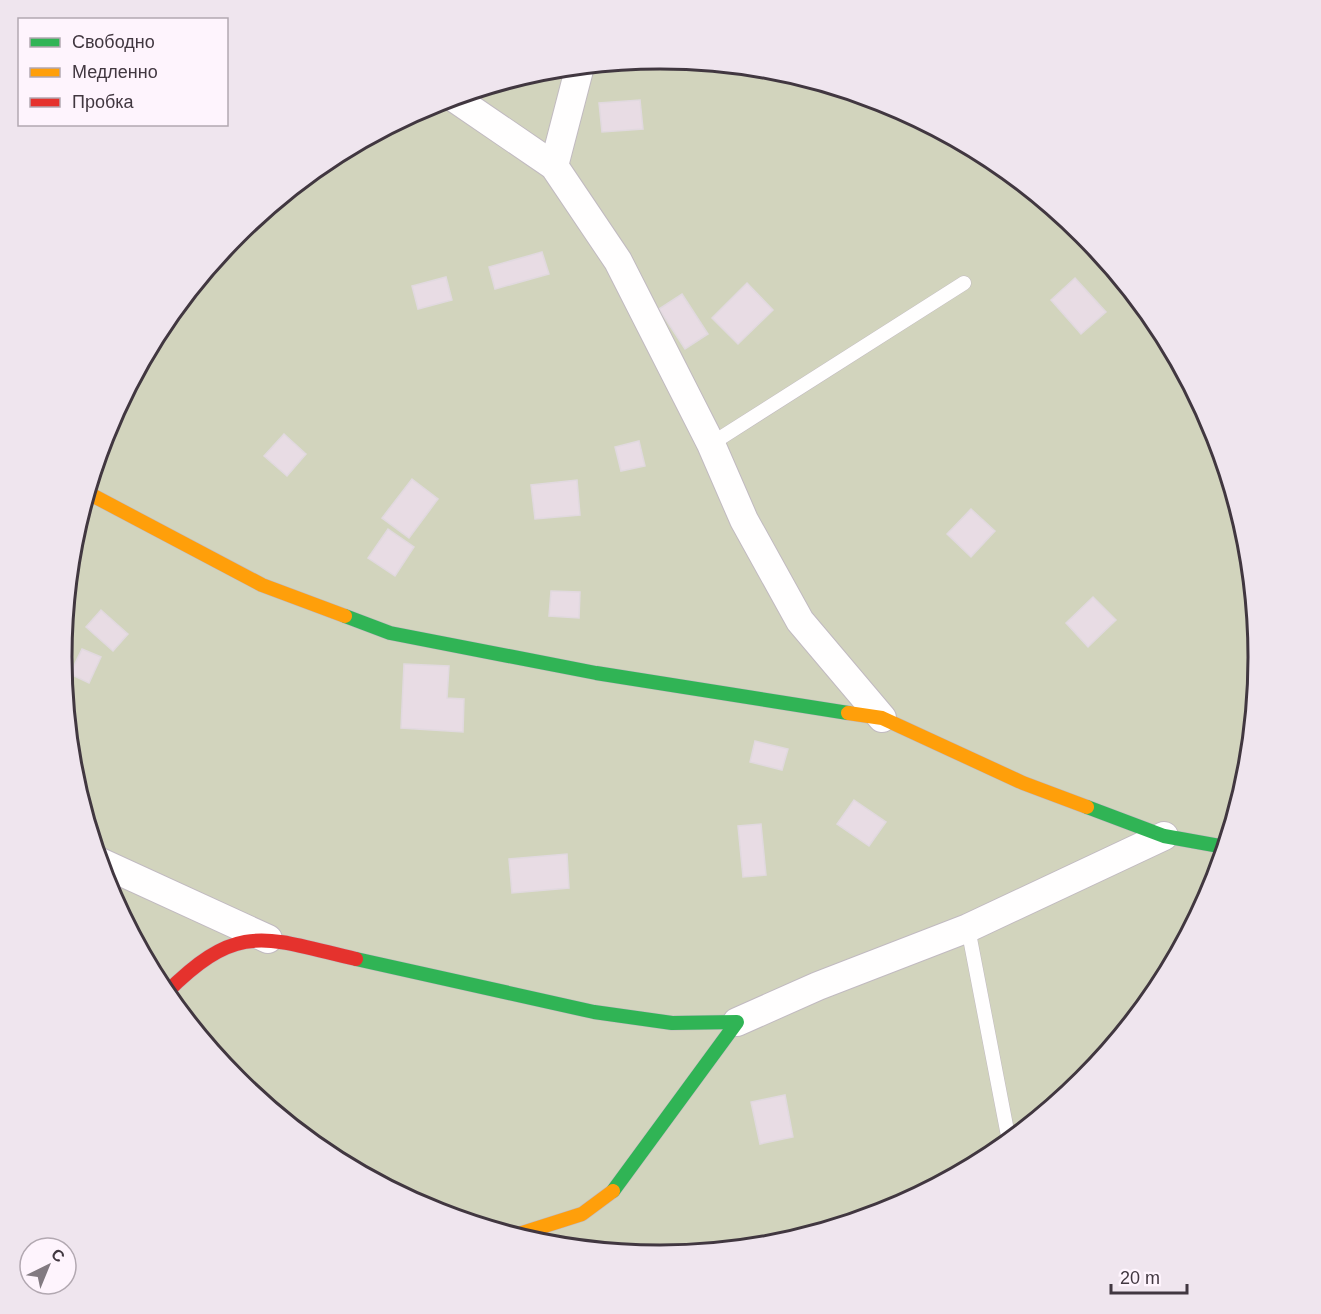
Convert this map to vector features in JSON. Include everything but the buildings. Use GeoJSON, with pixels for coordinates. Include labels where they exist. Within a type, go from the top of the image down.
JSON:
{"type":"FeatureCollection","features":[{"type":"Feature","properties":{"kind":"street"},"geometry":{"type":"LineString","coordinates":[[554,166],[577,75]]}},
{"type":"Feature","properties":{"kind":"street"},"geometry":{"type":"LineString","coordinates":[[461,104],[554,166],[618,261],[711,444],[744,520],[800,621],[882,718]]}},
{"type":"Feature","properties":{"kind":"street"},"geometry":{"type":"LineString","coordinates":[[95,497],[262,585],[390,633],[596,672],[882,718],[1023,783],[1164,836],[1217,846]]}},
{"type":"Feature","properties":{"kind":"street"},"geometry":{"type":"LineString","coordinates":[[112,867],[267,939],[594,1012],[672,1023],[737,1022],[818,986],[968,928],[1164,836]]}},
{"type":"Feature","properties":{"kind":"street"},"geometry":{"type":"LineString","coordinates":[[173,986],[203,956],[236,942],[267,939]]}},
{"type":"Feature","properties":{"kind":"street"},"geometry":{"type":"LineString","coordinates":[[531,1230],[582,1214],[614,1190],[737,1022]]}},
{"type":"Feature","properties":{"kind":"lane"},"geometry":{"type":"LineString","coordinates":[[711,444],[964,283]]}},
{"type":"Feature","properties":{"kind":"lane"},"geometry":{"type":"LineString","coordinates":[[968,928],[1008,1130]]}},
{"type":"Feature","properties":{"kind":"green space"},"geometry":{"type":"Polygon","coordinates":[[[622,70],[699,70],[775,80],[813,89],[850,100],[921,130],[987,168],[1018,191],[1048,215],[1103,269],[1127,299],[1170,363],[1204,432],[1217,468],[1237,542],[1243,580],[1247,619],[1247,695],[1237,772],[1228,809],[1204,882],[1188,917],[1170,951],[1127,1015],[1103,1045],[1048,1099],[987,1146],[954,1166],[921,1184],[850,1214],[775,1234],[699,1244],[622,1244],[546,1234],[508,1225],[471,1214],[400,1184],[334,1146],[303,1123],[273,1099],[218,1045],[194,1015],[151,951],[117,882],[104,846],[84,772],[78,734],[72,657],[74,619],[84,542],[93,505],[117,432],[133,397],[151,363],[194,299],[218,269],[273,215],[334,168],[366,148],[435,114],[471,100],[546,80],[584,74],[622,70]]]}},
{"type":"Feature","properties":{"kind":"traffic: fast"},"geometry":{"type":"LineString","coordinates":[[345,616],[390,633],[596,673],[848,713]]}},
{"type":"Feature","properties":{"kind":"traffic: fast"},"geometry":{"type":"LineString","coordinates":[[1087,807],[1164,836],[1217,846]]}},
{"type":"Feature","properties":{"kind":"traffic: fast"},"geometry":{"type":"LineString","coordinates":[[356,959],[594,1012],[672,1023],[737,1022],[613,1191]]}},
{"type":"Feature","properties":{"kind":"traffic: slow"},"geometry":{"type":"LineString","coordinates":[[95,497],[262,585],[345,616]]}},
{"type":"Feature","properties":{"kind":"traffic: slow"},"geometry":{"type":"LineString","coordinates":[[848,713],[882,718],[1023,783],[1087,807]]}},
{"type":"Feature","properties":{"kind":"traffic: slow"},"geometry":{"type":"LineString","coordinates":[[531,1230],[582,1214],[613,1191]]}},
{"type":"Feature","properties":{"kind":"traffic: jam"},"geometry":{"type":"LineString","coordinates":[[173,986],[214,954],[234,945],[254,941],[275,941],[298,945],[356,959]]}}]}
